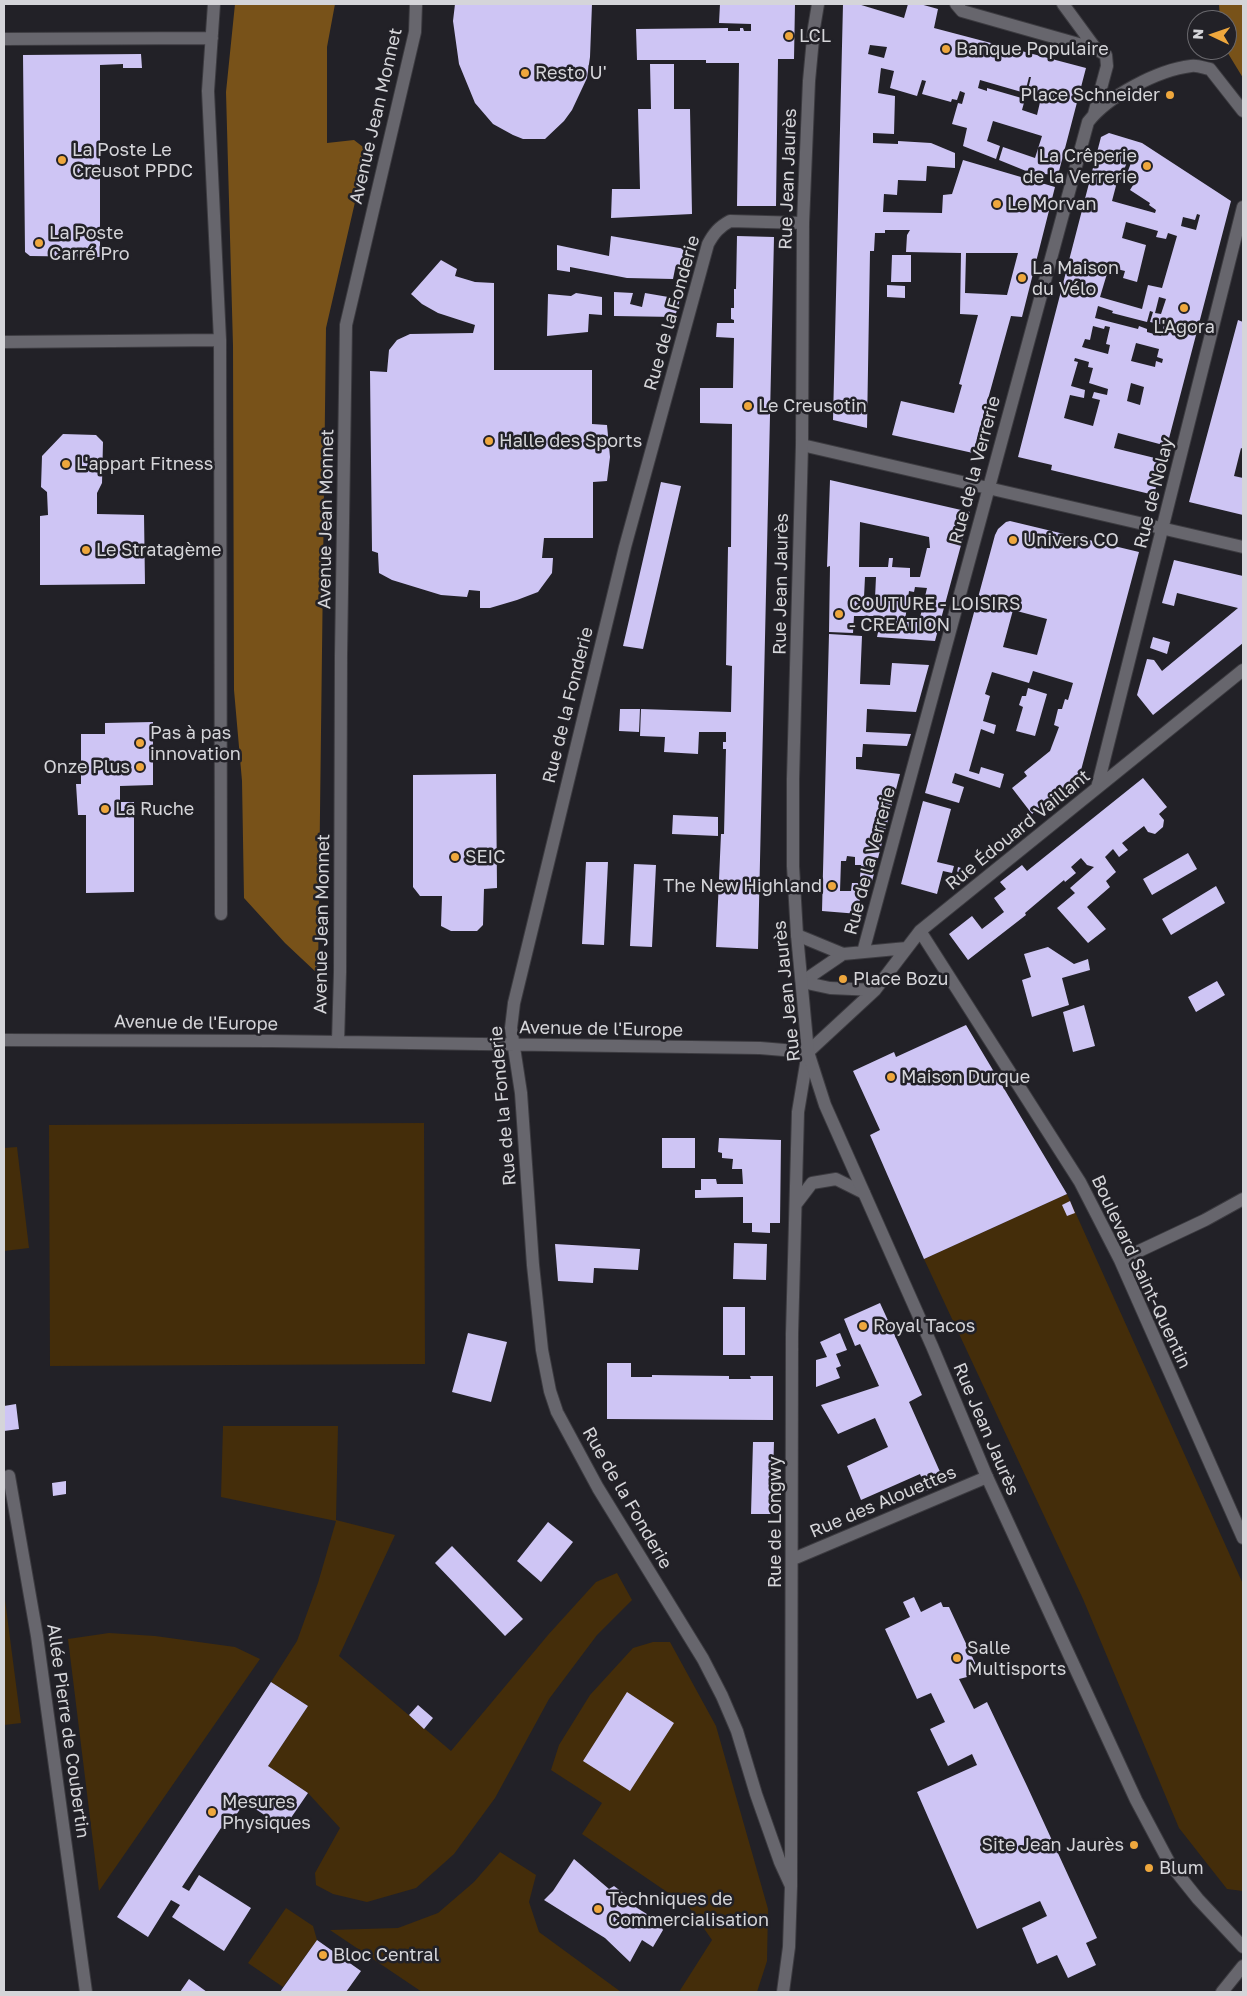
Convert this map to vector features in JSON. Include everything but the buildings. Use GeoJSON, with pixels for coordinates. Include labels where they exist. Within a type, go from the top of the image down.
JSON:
{"type":"FeatureCollection","features":[{"type":"Feature","properties":{"kind":"street"},"geometry":{"type":"LineString","coordinates":[[214,4],[208,91],[220,340],[220,914]]}},
{"type":"Feature","properties":{"kind":"street","name":"Avenue Jean Monnet"},"geometry":{"type":"LineString","coordinates":[[338,1042],[346,325],[415,32],[416,4]]}},
{"type":"Feature","properties":{"kind":"street","name":"Rue Jean Jaurès"},"geometry":{"type":"LineString","coordinates":[[818,4],[810,81],[803,223],[802,445],[793,779],[793,866],[797,935],[808,1052],[825,1105],[987,1477],[1152,1833],[1170,1864],[1243,1947]]}},
{"type":"Feature","properties":{"kind":"street"},"geometry":{"type":"LineString","coordinates":[[956,4],[962,11],[1096,49],[1106,55],[1107,66],[1094,114]]}},
{"type":"Feature","properties":{"kind":"street"},"geometry":{"type":"LineString","coordinates":[[1063,4],[1096,49]]}},
{"type":"Feature","properties":{"kind":"street"},"geometry":{"type":"LineString","coordinates":[[4,39],[212,38]]}},
{"type":"Feature","properties":{"kind":"street","name":"Rue de la Verrerie"},"geometry":{"type":"LineString","coordinates":[[863,952],[1088,122],[1094,114],[1133,86],[1170,70],[1193,66],[1210,69],[1243,111]]}},
{"type":"Feature","properties":{"kind":"street","name":"Rue de Nolay"},"geometry":{"type":"LineString","coordinates":[[1097,788],[1243,207]]}},
{"type":"Feature","properties":{"kind":"street","name":"Rue de la Fonderie"},"geometry":{"type":"LineString","coordinates":[[791,1886],[780,1862],[756,1794],[738,1731],[722,1696],[703,1659],[598,1488],[557,1412],[550,1391],[542,1350],[533,1265],[521,1093],[511,1028],[514,1003],[625,547],[708,244],[714,233],[730,221],[803,223]]}},
{"type":"Feature","properties":{"kind":"street"},"geometry":{"type":"LineString","coordinates":[[1235,238],[1243,254]]}},
{"type":"Feature","properties":{"kind":"street"},"geometry":{"type":"LineString","coordinates":[[4,342],[220,340]]}},
{"type":"Feature","properties":{"kind":"street"},"geometry":{"type":"LineString","coordinates":[[802,445],[1243,547]]}},
{"type":"Feature","properties":{"kind":"street","name":"Rue Édouard Vaillant"},"geometry":{"type":"LineString","coordinates":[[808,1052],[875,990],[920,931],[1243,670]]}},
{"type":"Feature","properties":{"kind":"street","name":"Boulevard Saint-Quentin"},"geometry":{"type":"LineString","coordinates":[[920,931],[1080,1182],[1120,1260],[1243,1538]]}},
{"type":"Feature","properties":{"kind":"street"},"geometry":{"type":"LineString","coordinates":[[797,935],[843,954],[907,948]]}},
{"type":"Feature","properties":{"kind":"street"},"geometry":{"type":"LineString","coordinates":[[802,982],[843,954]]}},
{"type":"Feature","properties":{"kind":"street"},"geometry":{"type":"LineString","coordinates":[[802,982],[830,988],[875,990]]}},
{"type":"Feature","properties":{"kind":"street","name":"Avenue de l'Europe"},"geometry":{"type":"LineString","coordinates":[[4,1040],[338,1042],[760,1048],[808,1052]]}},
{"type":"Feature","properties":{"kind":"street","name":"Rue de Longwy"},"geometry":{"type":"LineString","coordinates":[[783,1992],[789,1948],[791,1886],[792,1334],[798,1112],[808,1052]]}},
{"type":"Feature","properties":{"kind":"street"},"geometry":{"type":"LineString","coordinates":[[796,1204],[812,1183],[836,1179],[864,1193]]}},
{"type":"Feature","properties":{"kind":"street"},"geometry":{"type":"LineString","coordinates":[[1120,1260],[1205,1220],[1243,1199]]}},
{"type":"Feature","properties":{"kind":"street","name":"Allée Pierre de Coubertin"},"geometry":{"type":"LineString","coordinates":[[9,1476],[37,1636],[86,1992]]}},
{"type":"Feature","properties":{"kind":"street","name":"Rue des Alouettes"},"geometry":{"type":"LineString","coordinates":[[793,1559],[987,1477]]}},
{"type":"Feature","properties":{"kind":"street"},"geometry":{"type":"LineString","coordinates":[[1222,1992],[1243,1966]]}},
{"type":"Feature","properties":{"kind":"shaded area"},"geometry":{"type":"Polygon","coordinates":[[[235,4],[335,4],[327,47],[327,143],[354,140],[367,150],[326,328],[318,974],[285,943],[244,898],[242,781],[234,690],[233,346],[226,92],[235,4]]]}},
{"type":"Feature","properties":{"kind":"shaded area"},"geometry":{"type":"Polygon","coordinates":[[[1219,4],[1243,4],[1243,78],[1232,60],[1237,60],[1237,10],[1219,10],[1219,4]]]}},
{"type":"Feature","properties":{"kind":"shaded area"},"geometry":{"type":"Polygon","coordinates":[[[424,1123],[425,1364],[50,1366],[49,1125],[424,1123]]]}},
{"type":"Feature","properties":{"kind":"shaded area"},"geometry":{"type":"Polygon","coordinates":[[[17,1147],[29,1248],[4,1251],[4,1148],[17,1147]]]}},
{"type":"Feature","properties":{"kind":"shaded area"},"geometry":{"type":"Polygon","coordinates":[[[1067,1194],[1243,1584],[1243,1891],[1227,1889],[1179,1828],[1083,1599],[924,1259],[1067,1194]]]}},
{"type":"Feature","properties":{"kind":"shaded area"},"geometry":{"type":"Polygon","coordinates":[[[223,1426],[338,1426],[336,1520],[395,1535],[339,1656],[451,1751],[548,1635],[596,1582],[617,1573],[632,1600],[597,1635],[549,1699],[495,1798],[454,1854],[416,1888],[367,1902],[333,1894],[316,1885],[315,1873],[340,1828],[308,1793],[268,1766],[308,1706],[271,1682],[297,1641],[318,1583],[336,1521],[221,1497],[223,1426]]]}},
{"type":"Feature","properties":{"kind":"shaded area"},"geometry":{"type":"Polygon","coordinates":[[[4,1592],[21,1723],[4,1725],[4,1592]]]}},
{"type":"Feature","properties":{"kind":"shaded area"},"geometry":{"type":"Polygon","coordinates":[[[109,1633],[155,1636],[235,1647],[260,1659],[99,1891],[68,1639],[109,1633]]]}},
{"type":"Feature","properties":{"kind":"shaded area"},"geometry":{"type":"Polygon","coordinates":[[[653,1642],[670,1642],[716,1726],[768,1909],[767,1961],[757,1992],[679,1992],[712,1940],[689,1907],[582,1834],[602,1803],[551,1770],[559,1745],[590,1695],[633,1648],[653,1642]]]}},
{"type":"Feature","properties":{"kind":"shaded area"},"geometry":{"type":"Polygon","coordinates":[[[500,1852],[536,1875],[529,1902],[539,1932],[621,1992],[422,1992],[330,1930],[398,1928],[438,1913],[474,1882],[500,1852]]]}},
{"type":"Feature","properties":{"kind":"shaded area"},"geometry":{"type":"Polygon","coordinates":[[[286,1908],[313,1926],[317,1940],[283,1987],[248,1963],[286,1908]]]}},
{"type":"Feature","properties":{"kind":"place","name":"LCL"},"geometry":{"type":"Point","coordinates":[789,36]}},
{"type":"Feature","properties":{"kind":"place","name":"Banque Populaire"},"geometry":{"type":"Point","coordinates":[946,49]}},
{"type":"Feature","properties":{"kind":"place","name":"Resto U'"},"geometry":{"type":"Point","coordinates":[525,73]}},
{"type":"Feature","properties":{"kind":"place","name":"Place Schneider"},"geometry":{"type":"Point","coordinates":[1170,95]}},
{"type":"Feature","properties":{"kind":"place","name":"La Poste Le Creusot PPDC"},"geometry":{"type":"Point","coordinates":[62,160]}},
{"type":"Feature","properties":{"kind":"place","name":"La Crêperie de la Verrerie"},"geometry":{"type":"Point","coordinates":[1147,166]}},
{"type":"Feature","properties":{"kind":"place","name":"Le Morvan"},"geometry":{"type":"Point","coordinates":[997,204]}},
{"type":"Feature","properties":{"kind":"place","name":"La Poste Carré Pro"},"geometry":{"type":"Point","coordinates":[39,243]}},
{"type":"Feature","properties":{"kind":"place","name":"La Maison du Vélo"},"geometry":{"type":"Point","coordinates":[1022,278]}},
{"type":"Feature","properties":{"kind":"place","name":"L'Agora"},"geometry":{"type":"Point","coordinates":[1184,308]}},
{"type":"Feature","properties":{"kind":"place","name":"Le Creusotin"},"geometry":{"type":"Point","coordinates":[748,406]}},
{"type":"Feature","properties":{"kind":"place","name":"Halle des Sports"},"geometry":{"type":"Point","coordinates":[489,441]}},
{"type":"Feature","properties":{"kind":"place","name":"L'appart Fitness"},"geometry":{"type":"Point","coordinates":[66,464]}},
{"type":"Feature","properties":{"kind":"place","name":"Univers CO"},"geometry":{"type":"Point","coordinates":[1013,540]}},
{"type":"Feature","properties":{"kind":"place","name":"Le Stratagème"},"geometry":{"type":"Point","coordinates":[86,550]}},
{"type":"Feature","properties":{"kind":"place","name":"COUTURE - LOISIRS - CREATION"},"geometry":{"type":"Point","coordinates":[839,614]}},
{"type":"Feature","properties":{"kind":"place","name":"Pas à pas innovation"},"geometry":{"type":"Point","coordinates":[140,743]}},
{"type":"Feature","properties":{"kind":"place","name":"Onze Plus"},"geometry":{"type":"Point","coordinates":[140,767]}},
{"type":"Feature","properties":{"kind":"place","name":"La Ruche"},"geometry":{"type":"Point","coordinates":[105,809]}},
{"type":"Feature","properties":{"kind":"place","name":"SEIC"},"geometry":{"type":"Point","coordinates":[455,857]}},
{"type":"Feature","properties":{"kind":"place","name":"The New Highland"},"geometry":{"type":"Point","coordinates":[832,886]}},
{"type":"Feature","properties":{"kind":"place","name":"Place Bozu"},"geometry":{"type":"Point","coordinates":[843,979]}},
{"type":"Feature","properties":{"kind":"place","name":"Maison Durque"},"geometry":{"type":"Point","coordinates":[891,1077]}},
{"type":"Feature","properties":{"kind":"place","name":"Royal Tacos"},"geometry":{"type":"Point","coordinates":[863,1326]}},
{"type":"Feature","properties":{"kind":"place","name":"Salle Multisports"},"geometry":{"type":"Point","coordinates":[957,1658]}},
{"type":"Feature","properties":{"kind":"place","name":"Mesures Physiques"},"geometry":{"type":"Point","coordinates":[212,1812]}},
{"type":"Feature","properties":{"kind":"place","name":"Site Jean Jaurès"},"geometry":{"type":"Point","coordinates":[1134,1845]}},
{"type":"Feature","properties":{"kind":"place","name":"Blum"},"geometry":{"type":"Point","coordinates":[1149,1868]}},
{"type":"Feature","properties":{"kind":"place","name":"Techniques de Commercialisation"},"geometry":{"type":"Point","coordinates":[598,1909]}},
{"type":"Feature","properties":{"kind":"place","name":"Bloc Central"},"geometry":{"type":"Point","coordinates":[323,1955]}}]}
